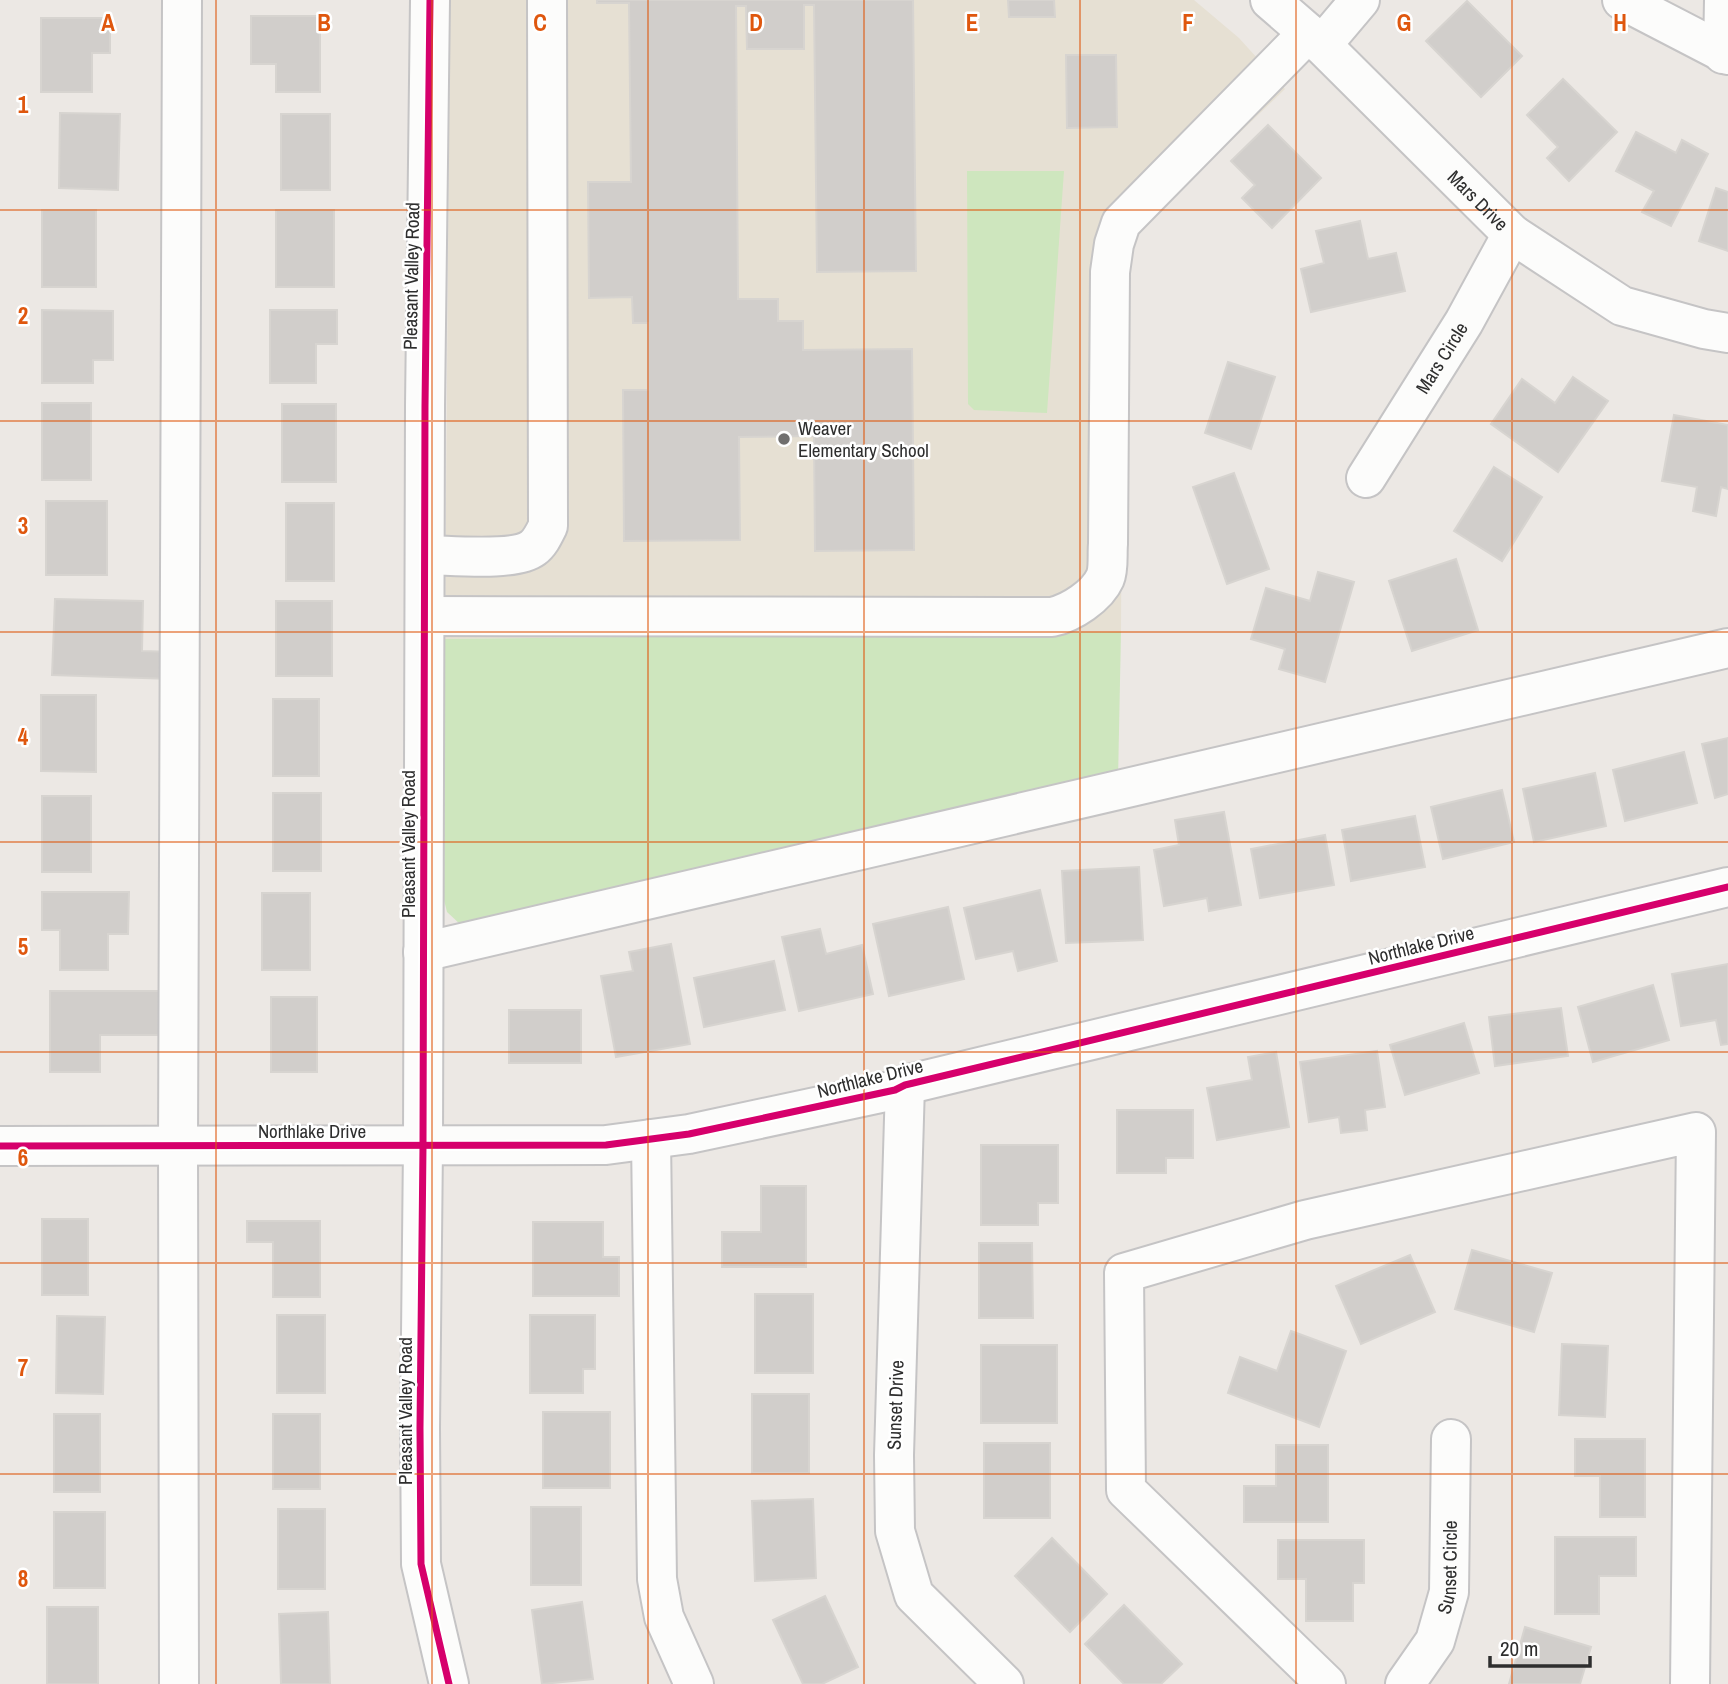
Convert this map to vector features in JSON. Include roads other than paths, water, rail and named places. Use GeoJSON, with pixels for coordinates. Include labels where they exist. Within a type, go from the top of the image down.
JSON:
{"type":"FeatureCollection","features":[{"type":"Feature","properties":{"kind":"street"},"geometry":{"type":"LineString","coordinates":[[178,1684],[181,0]]}},
{"type":"Feature","properties":{"kind":"street","name":"Pleasant Valley Road"},"geometry":{"type":"LineString","coordinates":[[430,0],[421,1564],[449,1684]]}},
{"type":"Feature","properties":{"kind":"street"},"geometry":{"type":"LineString","coordinates":[[425,555],[520,554],[533,548],[548,526],[547,0]]}},
{"type":"Feature","properties":{"kind":"street","name":"Mars Drive"},"geometry":{"type":"LineString","coordinates":[[1270,0],[1315,39],[1512,234],[1622,306],[1728,333]]}},
{"type":"Feature","properties":{"kind":"street"},"geometry":{"type":"LineString","coordinates":[[425,616],[1052,617],[1066,614],[1087,599],[1105,577],[1108,544],[1110,272],[1121,223],[1315,39],[1360,0]]}},
{"type":"Feature","properties":{"kind":"street"},"geometry":{"type":"LineString","coordinates":[[1622,0],[1726,55],[1724,0]]}},
{"type":"Feature","properties":{"kind":"street","name":"Mars Circle"},"geometry":{"type":"LineString","coordinates":[[1366,478],[1464,322],[1512,234]]}},
{"type":"Feature","properties":{"kind":"street"},"geometry":{"type":"LineString","coordinates":[[424,952],[1728,648]]}},
{"type":"Feature","properties":{"kind":"street","name":"Northlake Drive"},"geometry":{"type":"LineString","coordinates":[[0,1146],[607,1145],[651,1139],[715,1129],[895,1090],[905,1085],[1728,887]]}},
{"type":"Feature","properties":{"kind":"street","name":"Sunset Drive"},"geometry":{"type":"LineString","coordinates":[[905,1085],[894,1455],[895,1531],[914,1595],[1004,1684]]}},
{"type":"Feature","properties":{"kind":"street"},"geometry":{"type":"LineString","coordinates":[[1325,1684],[1126,1490],[1124,1273],[1305,1220],[1696,1132],[1690,1684]]}},
{"type":"Feature","properties":{"kind":"street"},"geometry":{"type":"LineString","coordinates":[[651,1139],[657,1579],[664,1617],[694,1684]]}},
{"type":"Feature","properties":{"kind":"street","name":"Sunset Circle"},"geometry":{"type":"LineString","coordinates":[[1405,1684],[1435,1641],[1450,1592],[1451,1439]]}},
{"type":"Feature","properties":{"kind":"place","name":"Weaver Elementary School"},"geometry":{"type":"Point","coordinates":[784,439]}}]}
